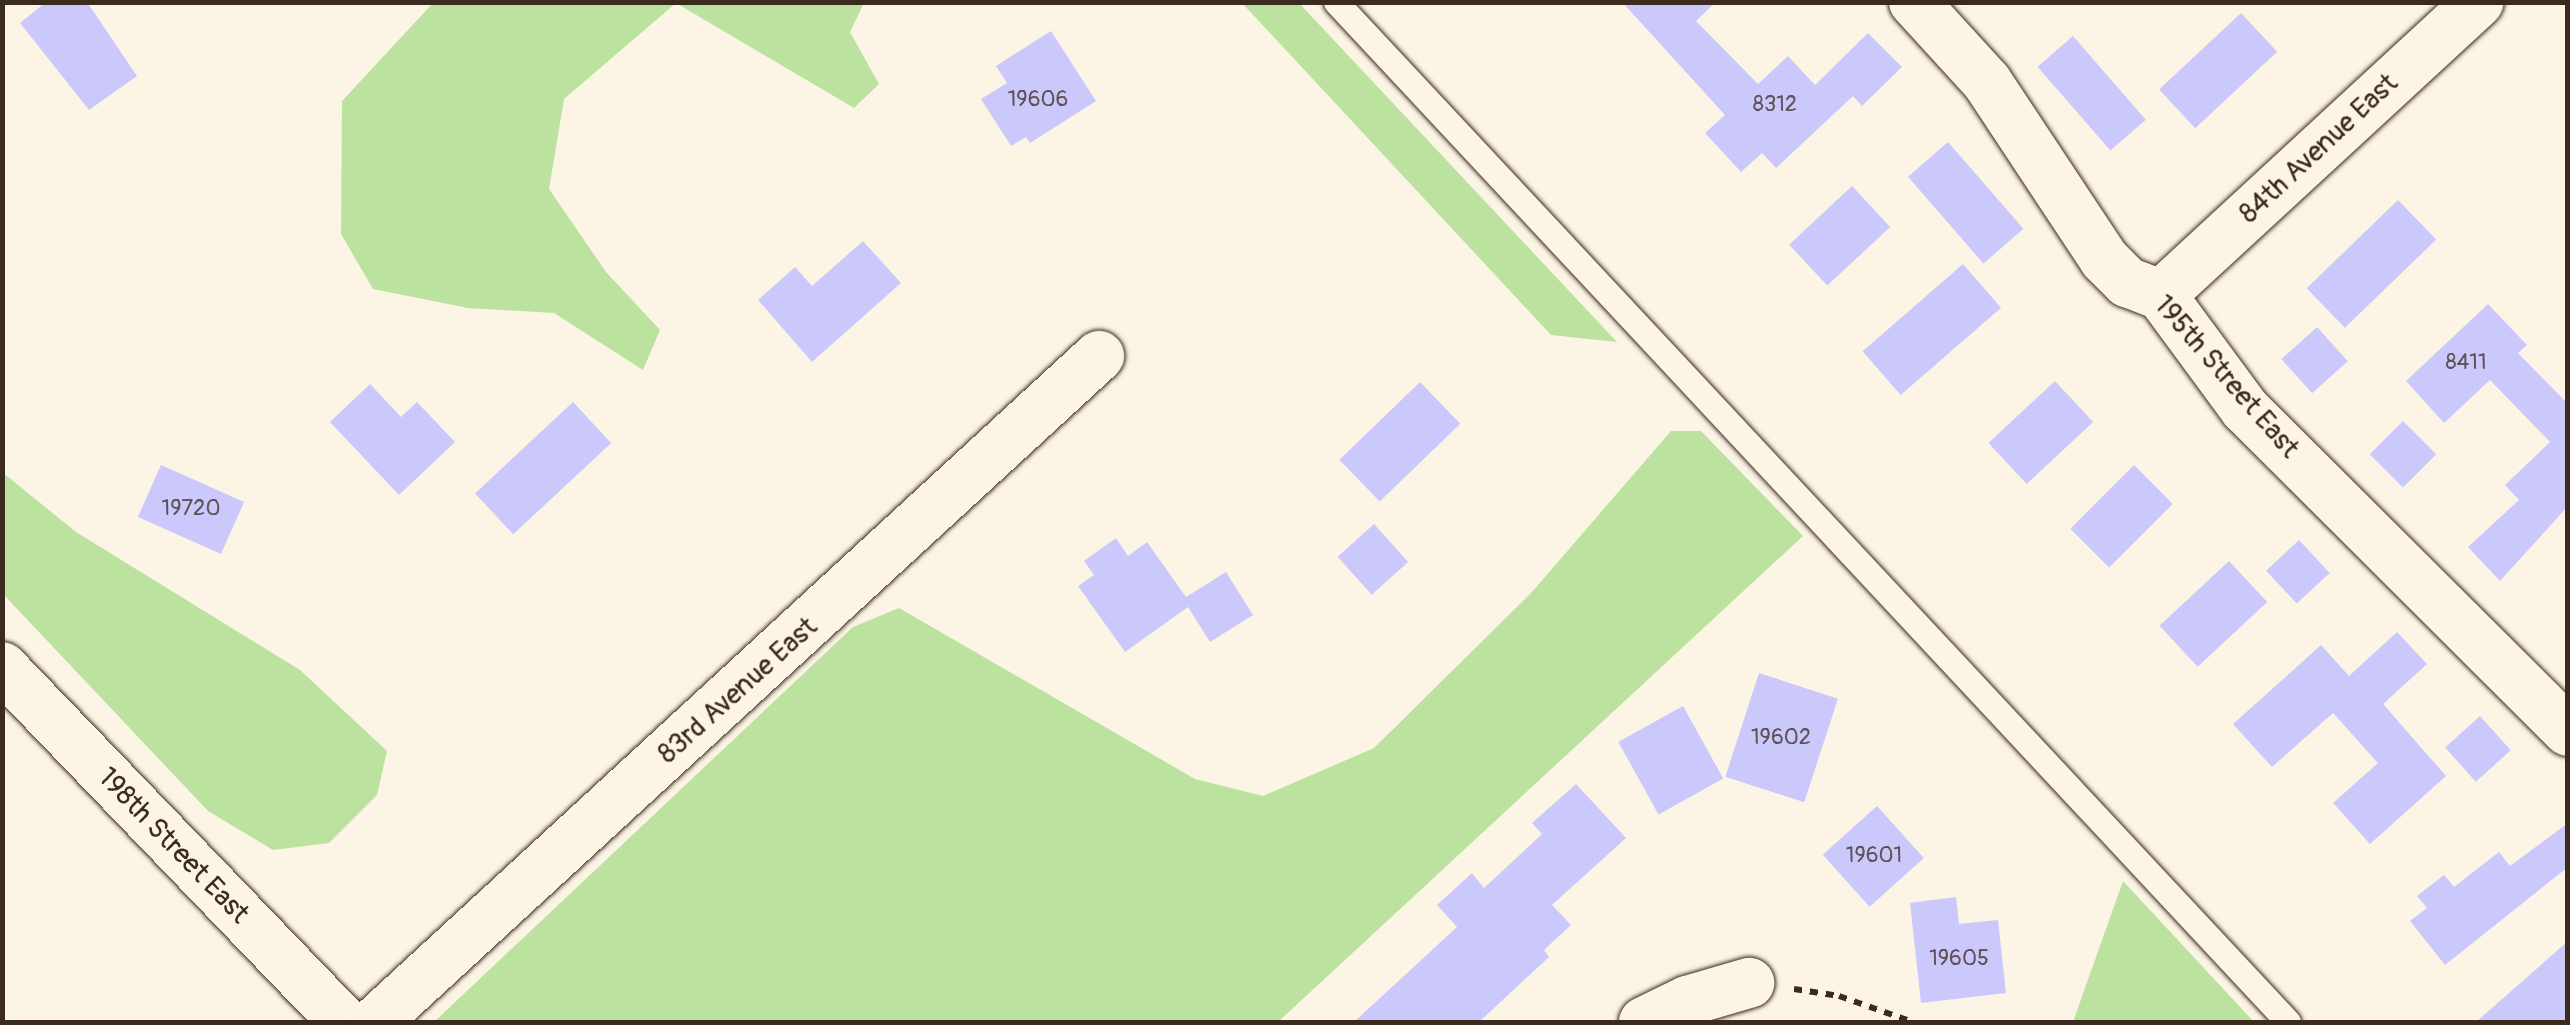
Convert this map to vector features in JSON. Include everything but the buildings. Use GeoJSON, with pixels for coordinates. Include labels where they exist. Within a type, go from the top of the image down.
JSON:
{"type":"FeatureCollection","features":[{"type":"Feature","properties":{"kind":"street","name":"195th Street East"},"geometry":{"type":"LineString","coordinates":[[1914,2],[1987,82],[2104,258],[2127,282],[2160,295],[2245,408],[2568,731]]}},
{"type":"Feature","properties":{"kind":"street","name":"84th Avenue East"},"geometry":{"type":"LineString","coordinates":[[2160,295],[2478,2]]}},
{"type":"Feature","properties":{"kind":"street","name":"83rd Avenue East"},"geometry":{"type":"LineString","coordinates":[[375,1022],[1098,356]]}},
{"type":"Feature","properties":{"kind":"street","name":"198th Street East"},"geometry":{"type":"LineString","coordinates":[[2,667],[344,1022]]}},
{"type":"Feature","properties":{"kind":"street"},"geometry":{"type":"LineString","coordinates":[[1644,1022],[1687,1000],[1748,983]]}},
{"type":"Feature","properties":{"kind":"lane"},"geometry":{"type":"LineString","coordinates":[[1336,2],[2288,1022]]}},
{"type":"Feature","properties":{"kind":"path"},"geometry":{"type":"LineString","coordinates":[[1748,983],[1840,996],[1913,1022]]}},
{"type":"Feature","properties":{"kind":"green space"},"geometry":{"type":"Polygon","coordinates":[[[433,3],[676,3],[564,99],[549,189],[606,272],[660,330],[643,370],[554,313],[468,308],[373,289],[341,234],[342,101],[433,3]]]}},
{"type":"Feature","properties":{"kind":"green space"},"geometry":{"type":"Polygon","coordinates":[[[676,3],[864,3],[850,32],[879,84],[854,108],[676,3]]]}},
{"type":"Feature","properties":{"kind":"green space"},"geometry":{"type":"Polygon","coordinates":[[[1242,3],[1299,3],[1617,342],[1551,335],[1242,3]]]}},
{"type":"Feature","properties":{"kind":"green space"},"geometry":{"type":"Polygon","coordinates":[[[1671,431],[1701,431],[1803,536],[1278,1022],[434,1022],[853,627],[899,608],[1195,779],[1263,796],[1374,748],[1532,592],[1671,431]]]}},
{"type":"Feature","properties":{"kind":"green space"},"geometry":{"type":"Polygon","coordinates":[[[2,472],[76,532],[300,670],[387,751],[377,795],[329,843],[273,850],[208,811],[3,594],[2,472]]]}},
{"type":"Feature","properties":{"kind":"green space"},"geometry":{"type":"Polygon","coordinates":[[[2123,881],[2254,1022],[2073,1022],[2123,881]]]}}]}
